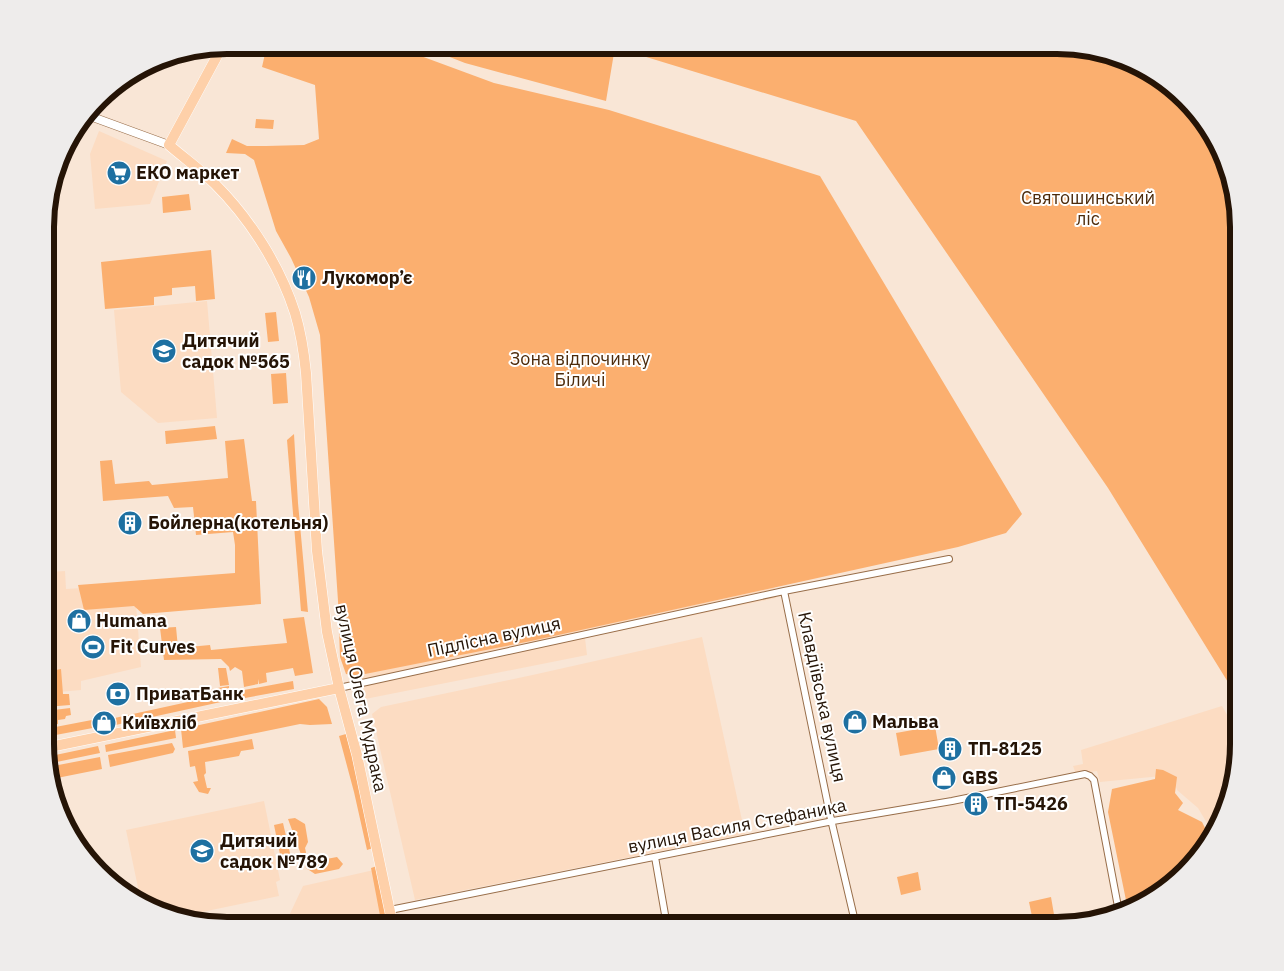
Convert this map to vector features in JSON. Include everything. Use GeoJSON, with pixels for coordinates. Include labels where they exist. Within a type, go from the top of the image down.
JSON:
{"type":"FeatureCollection","features":[{"type":"Feature","properties":{"kind":"main road"},"geometry":{"type":"LineString","coordinates":[[169,145],[219,54]]}},
{"type":"Feature","properties":{"kind":"main road","name":"вулиця Олега Мудрака"},"geometry":{"type":"LineString","coordinates":[[169,145],[215,184],[236,207],[274,266],[287,291],[295,314],[306,373],[317,551],[328,632],[339,688],[357,755],[391,917]]}},
{"type":"Feature","properties":{"kind":"main road","name":"Підлісна вулиця"},"geometry":{"type":"LineString","coordinates":[[54,746],[339,688]]}},
{"type":"Feature","properties":{"kind":"street","name":"вулиця Олега Мудрака"},"geometry":{"type":"LineString","coordinates":[[94,117],[169,145]]}},
{"type":"Feature","properties":{"kind":"street","name":"Підлісна вулиця"},"geometry":{"type":"LineString","coordinates":[[339,688],[784,591],[949,559]]}},
{"type":"Feature","properties":{"kind":"street","name":"Клавдіївська вулиця"},"geometry":{"type":"LineString","coordinates":[[784,591],[854,917]]}},
{"type":"Feature","properties":{"kind":"street","name":"вулиця Василя Стефаника"},"geometry":{"type":"LineString","coordinates":[[390,910],[832,821],[952,801],[1085,774],[1094,780],[1118,906]]}},
{"type":"Feature","properties":{"kind":"street"},"geometry":{"type":"LineString","coordinates":[[655,857],[665,917]]}},
{"type":"Feature","properties":{"kind":"shaded area"},"geometry":{"type":"Polygon","coordinates":[[[99,131],[167,161],[150,204],[95,209],[90,154],[99,131]]]}},
{"type":"Feature","properties":{"kind":"shaded area","name":"Дитячий садок №565"},"geometry":{"type":"Polygon","coordinates":[[[207,301],[217,418],[158,423],[121,392],[114,310],[207,301]]]}},
{"type":"Feature","properties":{"kind":"shaded area"},"geometry":{"type":"Polygon","coordinates":[[[65,571],[66,589],[82,588],[136,604],[141,667],[81,681],[81,690],[59,692],[54,625],[54,572],[65,571]]]}},
{"type":"Feature","properties":{"kind":"shaded area"},"geometry":{"type":"Polygon","coordinates":[[[774,583],[776,598],[585,638],[587,655],[360,700],[355,671],[774,583]]]}},
{"type":"Feature","properties":{"kind":"shaded area"},"geometry":{"type":"Polygon","coordinates":[[[702,637],[745,834],[415,900],[372,714],[381,707],[702,637]]]}},
{"type":"Feature","properties":{"kind":"shaded area"},"geometry":{"type":"Polygon","coordinates":[[[1222,706],[1230,720],[1230,756],[1227,778],[1217,811],[1209,827],[1198,808],[1177,790],[1172,775],[1100,782],[1097,771],[1076,774],[1073,766],[1083,764],[1081,750],[1222,706]]]}},
{"type":"Feature","properties":{"kind":"shaded area","name":"Дитячий садок №789"},"geometry":{"type":"Polygon","coordinates":[[[264,801],[280,880],[276,882],[279,896],[193,914],[160,904],[139,893],[126,830],[264,801]]]}},
{"type":"Feature","properties":{"kind":"shaded area"},"geometry":{"type":"Polygon","coordinates":[[[374,870],[384,917],[288,917],[303,886],[374,870]]]}},
{"type":"Feature","properties":{"kind":"green space","name":"Зона відпочинку Біличі"},"geometry":{"type":"Polygon","coordinates":[[[265,54],[415,54],[494,83],[609,110],[820,176],[1022,514],[1006,533],[958,547],[531,641],[355,676],[346,674],[340,657],[320,335],[309,297],[276,231],[254,160],[245,154],[226,153],[232,139],[247,146],[266,146],[304,145],[319,139],[315,85],[262,67],[265,54]]]}},
{"type":"Feature","properties":{"kind":"green space"},"geometry":{"type":"Polygon","coordinates":[[[442,54],[614,54],[606,101],[465,63],[442,54]]]}},
{"type":"Feature","properties":{"kind":"green space","name":"Святошинський ліс"},"geometry":{"type":"Polygon","coordinates":[[[636,54],[1069,54],[1113,63],[1134,72],[1153,83],[1171,97],[1195,121],[1212,150],[1221,171],[1230,215],[1230,685],[1108,488],[856,121],[636,54]]]}},
{"type":"Feature","properties":{"kind":"green space"},"geometry":{"type":"Polygon","coordinates":[[[256,119],[274,120],[273,129],[255,128],[256,119]]]}},
{"type":"Feature","properties":{"kind":"green space"},"geometry":{"type":"Polygon","coordinates":[[[189,194],[191,210],[163,213],[162,197],[189,194]]]}},
{"type":"Feature","properties":{"kind":"green space"},"geometry":{"type":"Polygon","coordinates":[[[211,250],[215,299],[196,301],[195,286],[172,288],[172,295],[154,297],[154,305],[105,309],[101,262],[211,250]]]}},
{"type":"Feature","properties":{"kind":"green space"},"geometry":{"type":"Polygon","coordinates":[[[276,312],[279,341],[268,342],[265,313],[276,312]]]}},
{"type":"Feature","properties":{"kind":"green space"},"geometry":{"type":"Polygon","coordinates":[[[286,373],[288,403],[273,404],[271,374],[286,373]]]}},
{"type":"Feature","properties":{"kind":"green space"},"geometry":{"type":"Polygon","coordinates":[[[215,426],[217,439],[166,444],[165,431],[215,426]]]}},
{"type":"Feature","properties":{"kind":"green space"},"geometry":{"type":"Polygon","coordinates":[[[294,434],[308,612],[301,611],[287,440],[294,434]]]}},
{"type":"Feature","properties":{"kind":"green space"},"geometry":{"type":"Polygon","coordinates":[[[244,439],[252,501],[256,501],[261,604],[143,614],[134,606],[84,610],[78,585],[235,573],[233,532],[196,535],[193,507],[174,508],[168,496],[103,501],[100,461],[112,460],[115,484],[149,481],[152,485],[228,478],[225,441],[244,439]]]}},
{"type":"Feature","properties":{"kind":"green space"},"geometry":{"type":"Polygon","coordinates":[[[304,617],[313,673],[295,676],[293,668],[266,673],[267,682],[259,684],[258,679],[258,684],[244,687],[242,671],[235,667],[230,671],[229,667],[221,659],[164,660],[160,628],[176,627],[178,648],[210,645],[211,650],[287,643],[283,619],[304,617]]]}},
{"type":"Feature","properties":{"kind":"green space"},"geometry":{"type":"Polygon","coordinates":[[[218,668],[226,668],[229,685],[220,686],[218,668]]]}},
{"type":"Feature","properties":{"kind":"green space"},"geometry":{"type":"Polygon","coordinates":[[[61,669],[63,694],[69,694],[70,705],[54,706],[54,670],[61,669]]]}},
{"type":"Feature","properties":{"kind":"green space"},"geometry":{"type":"Polygon","coordinates":[[[293,681],[294,689],[234,700],[233,692],[293,681]]]}},
{"type":"Feature","properties":{"kind":"green space"},"geometry":{"type":"Polygon","coordinates":[[[229,686],[229,690],[184,699],[184,694],[229,686]]]}},
{"type":"Feature","properties":{"kind":"green space"},"geometry":{"type":"Polygon","coordinates":[[[229,693],[230,700],[111,726],[110,719],[229,693]]]}},
{"type":"Feature","properties":{"kind":"green space"},"geometry":{"type":"Polygon","coordinates":[[[319,699],[327,707],[332,724],[300,724],[183,748],[181,729],[319,699]]]}},
{"type":"Feature","properties":{"kind":"green space"},"geometry":{"type":"Polygon","coordinates":[[[70,708],[71,715],[66,716],[65,719],[58,720],[58,724],[54,725],[54,710],[70,708]]]}},
{"type":"Feature","properties":{"kind":"green space"},"geometry":{"type":"Polygon","coordinates":[[[97,719],[98,727],[54,735],[54,727],[97,719]]]}},
{"type":"Feature","properties":{"kind":"green space"},"geometry":{"type":"Polygon","coordinates":[[[935,726],[939,749],[900,756],[896,733],[935,726]]]}},
{"type":"Feature","properties":{"kind":"green space"},"geometry":{"type":"Polygon","coordinates":[[[175,730],[176,738],[106,752],[105,745],[175,730]]]}},
{"type":"Feature","properties":{"kind":"green space"},"geometry":{"type":"Polygon","coordinates":[[[346,734],[356,769],[373,848],[367,850],[339,736],[346,734]]]}},
{"type":"Feature","properties":{"kind":"green space"},"geometry":{"type":"Polygon","coordinates":[[[252,739],[254,749],[241,751],[239,756],[205,762],[206,773],[204,775],[207,788],[211,788],[208,794],[199,792],[193,782],[198,781],[195,766],[190,767],[188,751],[252,739]]]}},
{"type":"Feature","properties":{"kind":"green space"},"geometry":{"type":"Polygon","coordinates":[[[172,743],[175,749],[173,753],[110,767],[108,755],[172,743]]]}},
{"type":"Feature","properties":{"kind":"green space"},"geometry":{"type":"Polygon","coordinates":[[[98,746],[100,753],[55,762],[54,755],[98,746]]]}},
{"type":"Feature","properties":{"kind":"green space"},"geometry":{"type":"Polygon","coordinates":[[[100,757],[102,769],[57,778],[55,766],[100,757]]]}},
{"type":"Feature","properties":{"kind":"green space"},"geometry":{"type":"Polygon","coordinates":[[[1156,769],[1163,770],[1177,777],[1175,793],[1183,803],[1178,810],[1202,822],[1207,831],[1187,858],[1163,882],[1126,902],[1108,812],[1112,789],[1155,779],[1156,769]]]}},
{"type":"Feature","properties":{"kind":"green space"},"geometry":{"type":"Polygon","coordinates":[[[295,818],[305,824],[308,842],[305,848],[308,861],[337,857],[343,864],[339,869],[315,874],[306,868],[288,819],[295,818]]]}},
{"type":"Feature","properties":{"kind":"green space"},"geometry":{"type":"Polygon","coordinates":[[[283,823],[292,862],[282,864],[274,825],[283,823]]]}},
{"type":"Feature","properties":{"kind":"green space"},"geometry":{"type":"Polygon","coordinates":[[[377,866],[388,917],[380,917],[371,868],[377,866]]]}},
{"type":"Feature","properties":{"kind":"green space"},"geometry":{"type":"Polygon","coordinates":[[[918,872],[921,890],[901,895],[897,877],[918,872]]]}},
{"type":"Feature","properties":{"kind":"green space"},"geometry":{"type":"Polygon","coordinates":[[[1051,897],[1054,917],[1032,917],[1029,902],[1051,897]]]}},
{"type":"Feature","properties":{"kind":"place","name":"ЕКО маркет"},"geometry":{"type":"Point","coordinates":[119,173]}},
{"type":"Feature","properties":{"kind":"place","name":"Лукомор’є"},"geometry":{"type":"Point","coordinates":[304,278]}},
{"type":"Feature","properties":{"kind":"place","name":"Дитячий садок №565"},"geometry":{"type":"Point","coordinates":[164,351]}},
{"type":"Feature","properties":{"kind":"place","name":"Бойлерна(котельня)"},"geometry":{"type":"Point","coordinates":[130,523]}},
{"type":"Feature","properties":{"kind":"place","name":"Humana"},"geometry":{"type":"Point","coordinates":[79,621]}},
{"type":"Feature","properties":{"kind":"place","name":"Fit Curves"},"geometry":{"type":"Point","coordinates":[93,647]}},
{"type":"Feature","properties":{"kind":"place","name":"ПриватБанк"},"geometry":{"type":"Point","coordinates":[118,694]}},
{"type":"Feature","properties":{"kind":"place","name":"Мальва"},"geometry":{"type":"Point","coordinates":[855,722]}},
{"type":"Feature","properties":{"kind":"place","name":"Київхліб"},"geometry":{"type":"Point","coordinates":[104,723]}},
{"type":"Feature","properties":{"kind":"place","name":"ТП-8125"},"geometry":{"type":"Point","coordinates":[950,749]}},
{"type":"Feature","properties":{"kind":"place","name":"GBS"},"geometry":{"type":"Point","coordinates":[944,778]}},
{"type":"Feature","properties":{"kind":"place","name":"ТП-5426"},"geometry":{"type":"Point","coordinates":[976,804]}},
{"type":"Feature","properties":{"kind":"place","name":"Дитячий садок №789"},"geometry":{"type":"Point","coordinates":[202,851]}}]}
